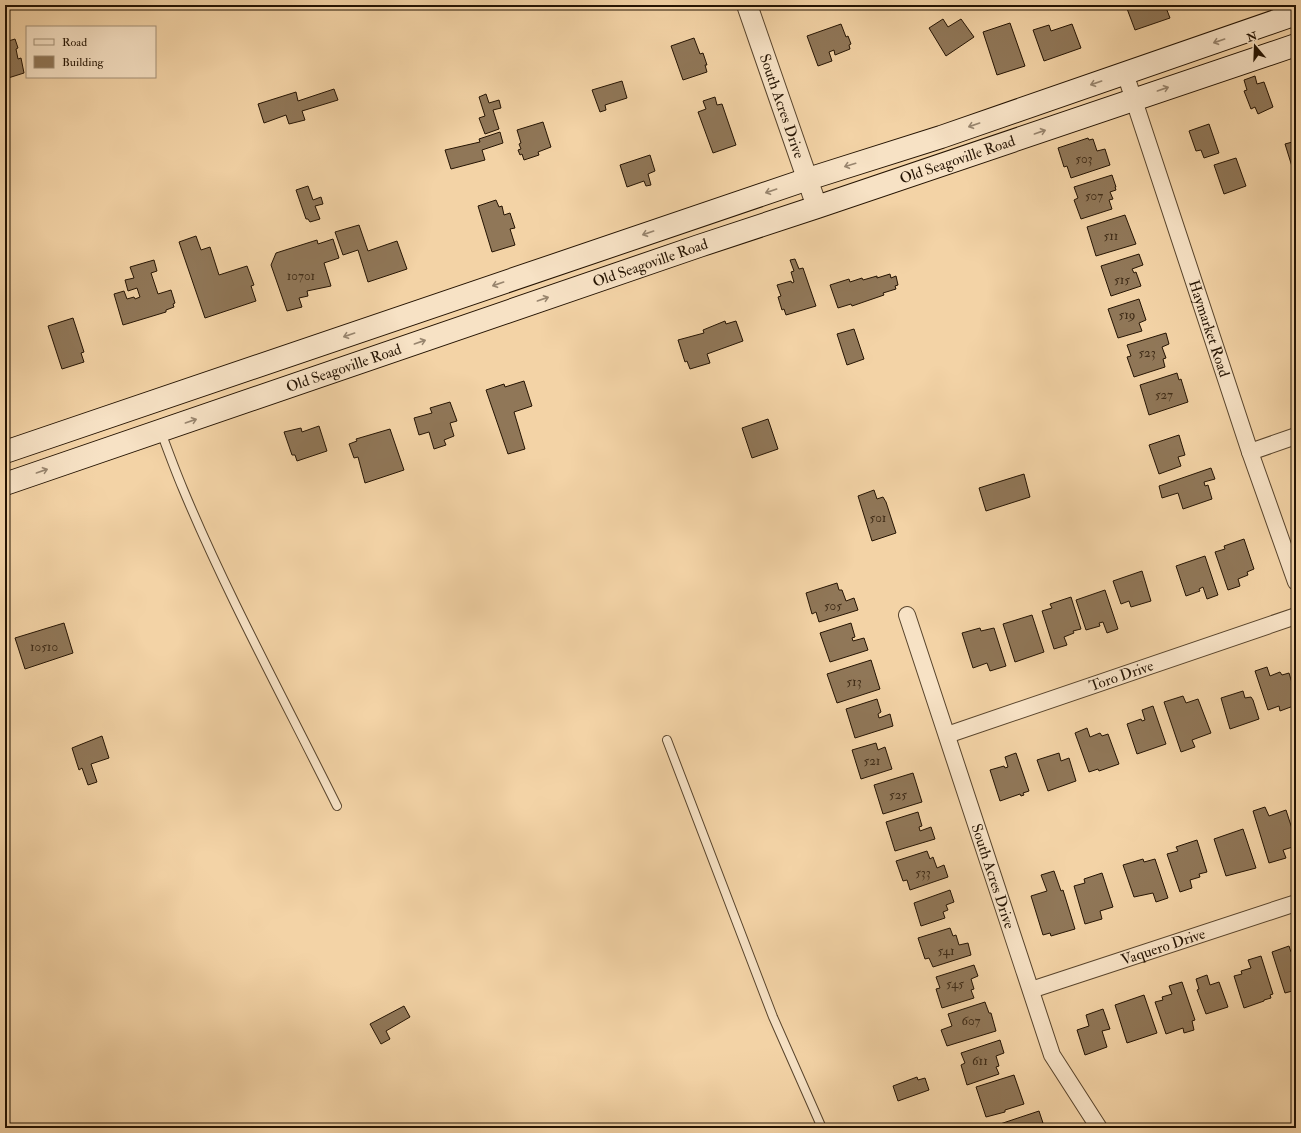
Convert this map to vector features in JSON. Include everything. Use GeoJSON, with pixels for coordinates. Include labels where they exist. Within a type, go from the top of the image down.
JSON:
{"type":"FeatureCollection","features":[{"type":"Feature","properties":{"kind":"main road","name":"Old Seagoville Road"},"geometry":{"type":"LineString","coordinates":[[5,452],[808,179],[941,137],[1296,14]]}},
{"type":"Feature","properties":{"kind":"main road","name":"Old Seagoville Road"},"geometry":{"type":"LineString","coordinates":[[5,484],[699,246],[1296,45]]}},
{"type":"Feature","properties":{"kind":"main road"},"geometry":{"type":"LineString","coordinates":[[377,326],[386,354]]}},
{"type":"Feature","properties":{"kind":"main road"},"geometry":{"type":"LineString","coordinates":[[151,403],[160,431]]}},
{"type":"Feature","properties":{"kind":"street","name":"South Acres Drive"},"geometry":{"type":"LineString","coordinates":[[747,5],[817,207]]}},
{"type":"Feature","properties":{"kind":"street","name":"Haymarket Road"},"geometry":{"type":"LineString","coordinates":[[1125,73],[1250,452],[1296,582]]}},
{"type":"Feature","properties":{"kind":"street"},"geometry":{"type":"LineString","coordinates":[[1250,452],[1296,436]]}},
{"type":"Feature","properties":{"kind":"street","name":"South Acres Drive"},"geometry":{"type":"LineString","coordinates":[[908,615],[1052,1056],[1098,1128]]}},
{"type":"Feature","properties":{"kind":"street","name":"Toro Drive"},"geometry":{"type":"LineString","coordinates":[[947,736],[1296,616]]}},
{"type":"Feature","properties":{"kind":"street","name":"Vaquero Drive"},"geometry":{"type":"LineString","coordinates":[[1031,990],[1296,903]]}},
{"type":"Feature","properties":{"kind":"lane"},"geometry":{"type":"LineString","coordinates":[[160,431],[182,488],[252,638],[337,806]]}},
{"type":"Feature","properties":{"kind":"lane"},"geometry":{"type":"LineString","coordinates":[[667,740],[773,1017],[822,1128]]}},
{"type":"Feature","properties":{"kind":"building"},"geometry":{"type":"Polygon","coordinates":[[[1165,5],[1170,18],[1135,30],[1126,6],[1165,5]]]}},
{"type":"Feature","properties":{"kind":"building"},"geometry":{"type":"Polygon","coordinates":[[[943,19],[948,27],[961,19],[974,37],[946,56],[929,28],[943,19]]]}},
{"type":"Feature","properties":{"kind":"building"},"geometry":{"type":"Polygon","coordinates":[[[1010,23],[1025,66],[997,75],[983,32],[1010,23]]]}},
{"type":"Feature","properties":{"kind":"building"},"geometry":{"type":"Polygon","coordinates":[[[841,24],[846,37],[848,36],[851,44],[849,45],[850,49],[835,55],[834,50],[829,52],[832,61],[818,66],[807,36],[841,24]]]}},
{"type":"Feature","properties":{"kind":"building"},"geometry":{"type":"Polygon","coordinates":[[[1072,24],[1081,48],[1044,61],[1033,30],[1049,25],[1051,31],[1072,24]]]}},
{"type":"Feature","properties":{"kind":"building"},"geometry":{"type":"Polygon","coordinates":[[[694,38],[700,54],[703,53],[707,65],[705,65],[707,72],[683,80],[671,46],[694,38]]]}},
{"type":"Feature","properties":{"kind":"building"},"geometry":{"type":"Polygon","coordinates":[[[15,39],[18,48],[16,49],[18,59],[21,58],[24,73],[5,79],[5,42],[15,39]]]}},
{"type":"Feature","properties":{"kind":"building"},"geometry":{"type":"Polygon","coordinates":[[[1255,76],[1257,84],[1264,82],[1273,107],[1258,114],[1255,107],[1251,109],[1244,91],[1247,90],[1244,80],[1255,76]]]}},
{"type":"Feature","properties":{"kind":"building"},"geometry":{"type":"Polygon","coordinates":[[[622,81],[627,98],[605,105],[606,110],[600,112],[592,90],[622,81]]]}},
{"type":"Feature","properties":{"kind":"building"},"geometry":{"type":"Polygon","coordinates":[[[334,89],[338,100],[302,111],[305,120],[289,124],[286,115],[264,123],[258,104],[296,92],[298,101],[334,89]]]}},
{"type":"Feature","properties":{"kind":"building"},"geometry":{"type":"Polygon","coordinates":[[[486,94],[489,103],[499,100],[501,108],[493,110],[499,129],[485,134],[479,118],[485,116],[479,97],[486,94]]]}},
{"type":"Feature","properties":{"kind":"building"},"geometry":{"type":"Polygon","coordinates":[[[715,97],[717,105],[722,104],[736,145],[713,153],[698,112],[706,109],[703,101],[715,97]]]}},
{"type":"Feature","properties":{"kind":"building"},"geometry":{"type":"Polygon","coordinates":[[[543,122],[551,147],[538,152],[539,155],[524,160],[522,154],[520,155],[518,150],[521,149],[519,144],[521,143],[517,130],[543,122]]]}},
{"type":"Feature","properties":{"kind":"building"},"geometry":{"type":"Polygon","coordinates":[[[1209,124],[1219,153],[1204,158],[1201,150],[1196,151],[1189,131],[1209,124]]]}},
{"type":"Feature","properties":{"kind":"building"},"geometry":{"type":"Polygon","coordinates":[[[500,132],[503,143],[482,150],[485,160],[451,169],[445,150],[480,142],[479,139],[500,132]]]}},
{"type":"Feature","properties":{"kind":"building"},"geometry":{"type":"Polygon","coordinates":[[[1088,138],[1089,140],[1093,139],[1097,151],[1105,149],[1110,165],[1071,178],[1067,166],[1064,167],[1058,148],[1088,138]]]}},
{"type":"Feature","properties":{"kind":"building"},"geometry":{"type":"Polygon","coordinates":[[[1296,141],[1296,172],[1294,173],[1285,144],[1296,141]]]}},
{"type":"Feature","properties":{"kind":"building"},"geometry":{"type":"Polygon","coordinates":[[[650,155],[655,171],[648,174],[651,185],[646,186],[644,181],[627,187],[620,165],[650,155]]]}},
{"type":"Feature","properties":{"kind":"building"},"geometry":{"type":"Polygon","coordinates":[[[1236,158],[1246,186],[1224,194],[1214,165],[1236,158]]]}},
{"type":"Feature","properties":{"kind":"building"},"geometry":{"type":"Polygon","coordinates":[[[1112,175],[1116,190],[1110,192],[1113,199],[1109,200],[1112,209],[1081,219],[1074,200],[1078,198],[1074,187],[1112,175]]]}},
{"type":"Feature","properties":{"kind":"building"},"geometry":{"type":"Polygon","coordinates":[[[308,186],[313,200],[321,197],[323,204],[315,206],[320,219],[310,222],[306,219],[296,190],[308,186]]]}},
{"type":"Feature","properties":{"kind":"building"},"geometry":{"type":"Polygon","coordinates":[[[496,200],[499,207],[502,206],[504,215],[510,213],[515,228],[510,229],[515,245],[492,252],[478,206],[496,200]]]}},
{"type":"Feature","properties":{"kind":"building"},"geometry":{"type":"Polygon","coordinates":[[[1125,215],[1136,244],[1096,256],[1087,227],[1125,215]]]}},
{"type":"Feature","properties":{"kind":"building"},"geometry":{"type":"Polygon","coordinates":[[[359,225],[368,251],[397,241],[407,269],[368,282],[358,250],[343,255],[335,232],[359,225]]]}},
{"type":"Feature","properties":{"kind":"building"},"geometry":{"type":"Polygon","coordinates":[[[196,236],[201,250],[210,247],[219,275],[247,266],[254,285],[251,286],[256,301],[205,318],[179,242],[196,236]]]}},
{"type":"Feature","properties":{"kind":"building"},"geometry":{"type":"Polygon","coordinates":[[[333,239],[339,258],[324,263],[331,286],[307,291],[308,296],[299,298],[302,307],[287,311],[271,265],[276,253],[317,240],[318,244],[333,239]]]}},
{"type":"Feature","properties":{"kind":"building"},"geometry":{"type":"Polygon","coordinates":[[[1139,254],[1143,265],[1132,269],[1134,273],[1136,272],[1141,286],[1111,296],[1101,266],[1139,254]]]}},
{"type":"Feature","properties":{"kind":"building"},"geometry":{"type":"Polygon","coordinates":[[[795,259],[799,269],[803,268],[816,306],[786,315],[784,309],[782,310],[778,297],[781,296],[777,285],[791,281],[792,283],[794,282],[791,272],[794,271],[790,260],[795,259]]]}},
{"type":"Feature","properties":{"kind":"building"},"geometry":{"type":"Polygon","coordinates":[[[154,260],[157,271],[151,273],[158,294],[171,290],[175,303],[173,304],[174,307],[166,310],[166,312],[123,325],[114,294],[124,291],[127,299],[134,297],[135,299],[140,297],[137,288],[128,291],[125,280],[134,278],[130,267],[154,260]]]}},
{"type":"Feature","properties":{"kind":"building"},"geometry":{"type":"Polygon","coordinates":[[[890,274],[891,278],[896,276],[898,285],[895,286],[896,289],[883,293],[884,295],[852,306],[851,304],[838,308],[830,285],[849,279],[850,282],[862,278],[863,280],[877,276],[877,278],[890,274]]]}},
{"type":"Feature","properties":{"kind":"building"},"geometry":{"type":"Polygon","coordinates":[[[1139,299],[1146,320],[1139,323],[1142,331],[1118,338],[1108,309],[1139,299]]]}},
{"type":"Feature","properties":{"kind":"building"},"geometry":{"type":"Polygon","coordinates":[[[73,318],[84,352],[81,353],[84,362],[62,369],[48,326],[73,318]]]}},
{"type":"Feature","properties":{"kind":"building"},"geometry":{"type":"Polygon","coordinates":[[[725,321],[726,324],[736,321],[743,341],[707,354],[710,363],[690,369],[687,361],[685,362],[678,340],[704,333],[703,330],[725,321]]]}},
{"type":"Feature","properties":{"kind":"building"},"geometry":{"type":"Polygon","coordinates":[[[854,329],[864,359],[847,365],[837,334],[854,329]]]}},
{"type":"Feature","properties":{"kind":"building"},"geometry":{"type":"Polygon","coordinates":[[[1166,333],[1169,344],[1162,347],[1166,358],[1163,359],[1165,367],[1134,377],[1127,357],[1131,356],[1127,345],[1166,333]]]}},
{"type":"Feature","properties":{"kind":"building"},"geometry":{"type":"Polygon","coordinates":[[[1177,373],[1179,380],[1181,379],[1188,402],[1149,415],[1140,385],[1177,373]]]}},
{"type":"Feature","properties":{"kind":"building"},"geometry":{"type":"Polygon","coordinates":[[[524,381],[532,406],[514,412],[525,449],[508,454],[486,390],[504,384],[505,387],[524,381]]]}},
{"type":"Feature","properties":{"kind":"building"},"geometry":{"type":"Polygon","coordinates":[[[450,402],[457,421],[450,423],[454,436],[444,440],[446,445],[434,449],[429,432],[419,435],[414,418],[432,413],[430,408],[450,402]]]}},
{"type":"Feature","properties":{"kind":"building"},"geometry":{"type":"Polygon","coordinates":[[[768,419],[778,449],[752,458],[742,428],[768,419]]]}},
{"type":"Feature","properties":{"kind":"building"},"geometry":{"type":"Polygon","coordinates":[[[319,426],[327,451],[297,461],[295,455],[292,455],[284,432],[301,428],[302,432],[319,426]]]}},
{"type":"Feature","properties":{"kind":"building"},"geometry":{"type":"Polygon","coordinates":[[[390,429],[404,470],[365,483],[358,457],[354,458],[349,444],[357,441],[356,439],[390,429]]]}},
{"type":"Feature","properties":{"kind":"building"},"geometry":{"type":"Polygon","coordinates":[[[1179,435],[1185,455],[1178,457],[1181,466],[1159,474],[1149,445],[1179,435]]]}},
{"type":"Feature","properties":{"kind":"building"},"geometry":{"type":"Polygon","coordinates":[[[1211,468],[1215,479],[1204,482],[1205,486],[1208,485],[1212,499],[1183,509],[1178,493],[1162,498],[1159,486],[1211,468]]]}},
{"type":"Feature","properties":{"kind":"building"},"geometry":{"type":"Polygon","coordinates":[[[1024,474],[1030,497],[986,511],[979,488],[1024,474]]]}},
{"type":"Feature","properties":{"kind":"building"},"geometry":{"type":"Polygon","coordinates":[[[874,490],[877,499],[883,497],[886,502],[896,533],[872,541],[858,496],[874,490]]]}},
{"type":"Feature","properties":{"kind":"building"},"geometry":{"type":"Polygon","coordinates":[[[1244,539],[1254,569],[1247,572],[1248,575],[1238,579],[1240,586],[1228,590],[1215,552],[1225,549],[1224,546],[1244,539]]]}},
{"type":"Feature","properties":{"kind":"building"},"geometry":{"type":"Polygon","coordinates":[[[1205,556],[1218,595],[1207,599],[1203,587],[1199,589],[1200,591],[1186,596],[1176,566],[1205,556]]]}},
{"type":"Feature","properties":{"kind":"building"},"geometry":{"type":"Polygon","coordinates":[[[1142,571],[1151,601],[1131,607],[1129,601],[1121,604],[1113,581],[1142,571]]]}},
{"type":"Feature","properties":{"kind":"building"},"geometry":{"type":"Polygon","coordinates":[[[837,583],[839,590],[842,590],[846,601],[854,598],[858,610],[819,622],[816,612],[812,614],[806,593],[837,583]]]}},
{"type":"Feature","properties":{"kind":"building"},"geometry":{"type":"Polygon","coordinates":[[[1105,590],[1118,629],[1107,633],[1103,622],[1099,623],[1100,626],[1086,630],[1076,600],[1105,590]]]}},
{"type":"Feature","properties":{"kind":"building"},"geometry":{"type":"Polygon","coordinates":[[[1071,597],[1081,629],[1073,631],[1074,633],[1064,637],[1067,645],[1054,649],[1042,611],[1052,608],[1050,604],[1071,597]]]}},
{"type":"Feature","properties":{"kind":"building"},"geometry":{"type":"Polygon","coordinates":[[[1032,615],[1044,652],[1015,662],[1003,624],[1032,615]]]}},
{"type":"Feature","properties":{"kind":"building"},"geometry":{"type":"Polygon","coordinates":[[[64,623],[73,653],[25,669],[15,638],[64,623]]]}},
{"type":"Feature","properties":{"kind":"building"},"geometry":{"type":"Polygon","coordinates":[[[851,623],[855,637],[852,638],[853,641],[864,638],[868,650],[830,662],[820,633],[851,623]]]}},
{"type":"Feature","properties":{"kind":"building"},"geometry":{"type":"Polygon","coordinates":[[[980,628],[981,631],[994,628],[1006,666],[990,671],[987,663],[973,668],[962,633],[980,628]]]}},
{"type":"Feature","properties":{"kind":"building"},"geometry":{"type":"Polygon","coordinates":[[[871,660],[880,689],[837,703],[827,674],[871,660]]]}},
{"type":"Feature","properties":{"kind":"building"},"geometry":{"type":"Polygon","coordinates":[[[1267,667],[1270,676],[1280,672],[1282,675],[1289,673],[1296,696],[1296,705],[1280,711],[1279,706],[1268,710],[1255,671],[1267,667]]]}},
{"type":"Feature","properties":{"kind":"building"},"geometry":{"type":"Polygon","coordinates":[[[1243,691],[1245,698],[1251,697],[1253,700],[1259,719],[1230,729],[1221,698],[1243,691]]]}},
{"type":"Feature","properties":{"kind":"building"},"geometry":{"type":"Polygon","coordinates":[[[1183,696],[1186,703],[1198,699],[1211,733],[1192,740],[1195,747],[1181,752],[1164,702],[1183,696]]]}},
{"type":"Feature","properties":{"kind":"building"},"geometry":{"type":"Polygon","coordinates":[[[877,699],[881,712],[878,714],[879,718],[890,714],[893,726],[855,738],[846,709],[877,699]]]}},
{"type":"Feature","properties":{"kind":"building"},"geometry":{"type":"Polygon","coordinates":[[[1153,706],[1166,744],[1137,754],[1127,724],[1141,719],[1142,721],[1145,720],[1142,710],[1153,706]]]}},
{"type":"Feature","properties":{"kind":"building"},"geometry":{"type":"Polygon","coordinates":[[[1087,728],[1090,737],[1100,733],[1102,736],[1108,734],[1119,764],[1099,771],[1098,769],[1089,772],[1075,733],[1087,728]]]}},
{"type":"Feature","properties":{"kind":"building"},"geometry":{"type":"Polygon","coordinates":[[[102,736],[109,758],[91,764],[97,782],[88,785],[82,768],[79,770],[72,748],[102,736]]]}},
{"type":"Feature","properties":{"kind":"building"},"geometry":{"type":"Polygon","coordinates":[[[876,743],[878,750],[885,747],[892,769],[861,779],[852,750],[876,743]]]}},
{"type":"Feature","properties":{"kind":"building"},"geometry":{"type":"Polygon","coordinates":[[[1016,753],[1029,791],[1023,793],[1024,795],[1021,796],[1020,794],[1000,801],[990,770],[1004,766],[1005,768],[1008,767],[1005,757],[1016,753]]]}},
{"type":"Feature","properties":{"kind":"building"},"geometry":{"type":"Polygon","coordinates":[[[1059,753],[1061,761],[1069,758],[1076,781],[1048,791],[1037,760],[1059,753]]]}},
{"type":"Feature","properties":{"kind":"building"},"geometry":{"type":"Polygon","coordinates":[[[913,773],[922,802],[883,814],[874,785],[913,773]]]}},
{"type":"Feature","properties":{"kind":"building"},"geometry":{"type":"Polygon","coordinates":[[[1265,807],[1269,816],[1286,810],[1296,841],[1296,846],[1283,850],[1286,858],[1269,863],[1253,811],[1265,807]]]}},
{"type":"Feature","properties":{"kind":"building"},"geometry":{"type":"Polygon","coordinates":[[[918,812],[922,826],[919,827],[920,831],[931,827],[935,839],[895,851],[886,822],[918,812]]]}},
{"type":"Feature","properties":{"kind":"building"},"geometry":{"type":"Polygon","coordinates":[[[1243,829],[1256,868],[1226,876],[1214,839],[1243,829]]]}},
{"type":"Feature","properties":{"kind":"building"},"geometry":{"type":"Polygon","coordinates":[[[1197,840],[1207,872],[1199,874],[1200,877],[1190,880],[1192,888],[1180,892],[1167,854],[1178,851],[1176,847],[1197,840]]]}},
{"type":"Feature","properties":{"kind":"building"},"geometry":{"type":"Polygon","coordinates":[[[927,851],[930,859],[933,857],[937,868],[944,865],[948,877],[910,890],[907,880],[903,881],[896,861],[927,851]]]}},
{"type":"Feature","properties":{"kind":"building"},"geometry":{"type":"Polygon","coordinates":[[[1143,859],[1144,862],[1155,859],[1168,898],[1156,902],[1153,893],[1134,897],[1123,865],[1143,859]]]}},
{"type":"Feature","properties":{"kind":"building"},"geometry":{"type":"Polygon","coordinates":[[[1054,871],[1061,891],[1063,890],[1075,929],[1051,936],[1050,933],[1043,935],[1031,896],[1047,891],[1041,875],[1054,871]]]}},
{"type":"Feature","properties":{"kind":"building"},"geometry":{"type":"Polygon","coordinates":[[[1102,873],[1113,907],[1100,911],[1102,919],[1085,924],[1074,886],[1085,883],[1084,879],[1102,873]]]}},
{"type":"Feature","properties":{"kind":"building"},"geometry":{"type":"Polygon","coordinates":[[[950,890],[954,902],[946,905],[948,910],[943,912],[945,918],[921,926],[914,903],[950,890]]]}},
{"type":"Feature","properties":{"kind":"building"},"geometry":{"type":"Polygon","coordinates":[[[950,928],[953,936],[956,935],[959,945],[968,943],[971,955],[933,967],[929,958],[925,959],[918,938],[950,928]]]}},
{"type":"Feature","properties":{"kind":"building"},"geometry":{"type":"Polygon","coordinates":[[[1289,946],[1291,952],[1296,951],[1296,990],[1285,993],[1272,952],[1289,946]]]}},
{"type":"Feature","properties":{"kind":"building"},"geometry":{"type":"Polygon","coordinates":[[[1261,956],[1273,994],[1270,995],[1271,998],[1244,1008],[1234,976],[1242,974],[1241,971],[1251,968],[1248,960],[1261,956]]]}},
{"type":"Feature","properties":{"kind":"building"},"geometry":{"type":"Polygon","coordinates":[[[974,965],[978,976],[971,979],[974,989],[971,990],[974,998],[942,1008],[936,989],[940,988],[936,977],[974,965]]]}},
{"type":"Feature","properties":{"kind":"building"},"geometry":{"type":"Polygon","coordinates":[[[1207,975],[1210,985],[1219,982],[1228,1007],[1206,1014],[1197,990],[1199,989],[1196,979],[1207,975]]]}},
{"type":"Feature","properties":{"kind":"building"},"geometry":{"type":"Polygon","coordinates":[[[1182,982],[1195,1020],[1192,1021],[1194,1030],[1184,1033],[1183,1028],[1166,1034],[1155,1002],[1163,1000],[1162,997],[1172,994],[1169,986],[1182,982]]]}},
{"type":"Feature","properties":{"kind":"building"},"geometry":{"type":"Polygon","coordinates":[[[1144,995],[1157,1033],[1127,1043],[1115,1005],[1144,995]]]}},
{"type":"Feature","properties":{"kind":"building"},"geometry":{"type":"Polygon","coordinates":[[[985,1002],[989,1013],[991,1013],[996,1031],[947,1046],[941,1030],[952,1026],[948,1014],[985,1002]]]}},
{"type":"Feature","properties":{"kind":"building"},"geometry":{"type":"Polygon","coordinates":[[[404,1006],[410,1017],[386,1031],[390,1039],[381,1044],[370,1024],[404,1006]]]}},
{"type":"Feature","properties":{"kind":"building"},"geometry":{"type":"Polygon","coordinates":[[[1103,1009],[1110,1029],[1102,1031],[1107,1047],[1085,1055],[1077,1030],[1089,1026],[1086,1015],[1103,1009]]]}},
{"type":"Feature","properties":{"kind":"building"},"geometry":{"type":"Polygon","coordinates":[[[1000,1040],[1004,1053],[996,1056],[999,1066],[996,1067],[999,1074],[967,1085],[961,1065],[965,1063],[961,1053],[1000,1040]]]}},
{"type":"Feature","properties":{"kind":"building"},"geometry":{"type":"Polygon","coordinates":[[[1014,1075],[1024,1104],[1005,1110],[1005,1112],[986,1117],[976,1087],[1014,1075]]]}},
{"type":"Feature","properties":{"kind":"building"},"geometry":{"type":"Polygon","coordinates":[[[917,1077],[918,1080],[925,1078],[929,1090],[898,1101],[893,1086],[917,1077]]]}},
{"type":"Feature","properties":{"kind":"building"},"geometry":{"type":"Polygon","coordinates":[[[1039,1111],[1043,1123],[1034,1126],[1035,1128],[1001,1128],[1000,1124],[1039,1111]]]}}]}
